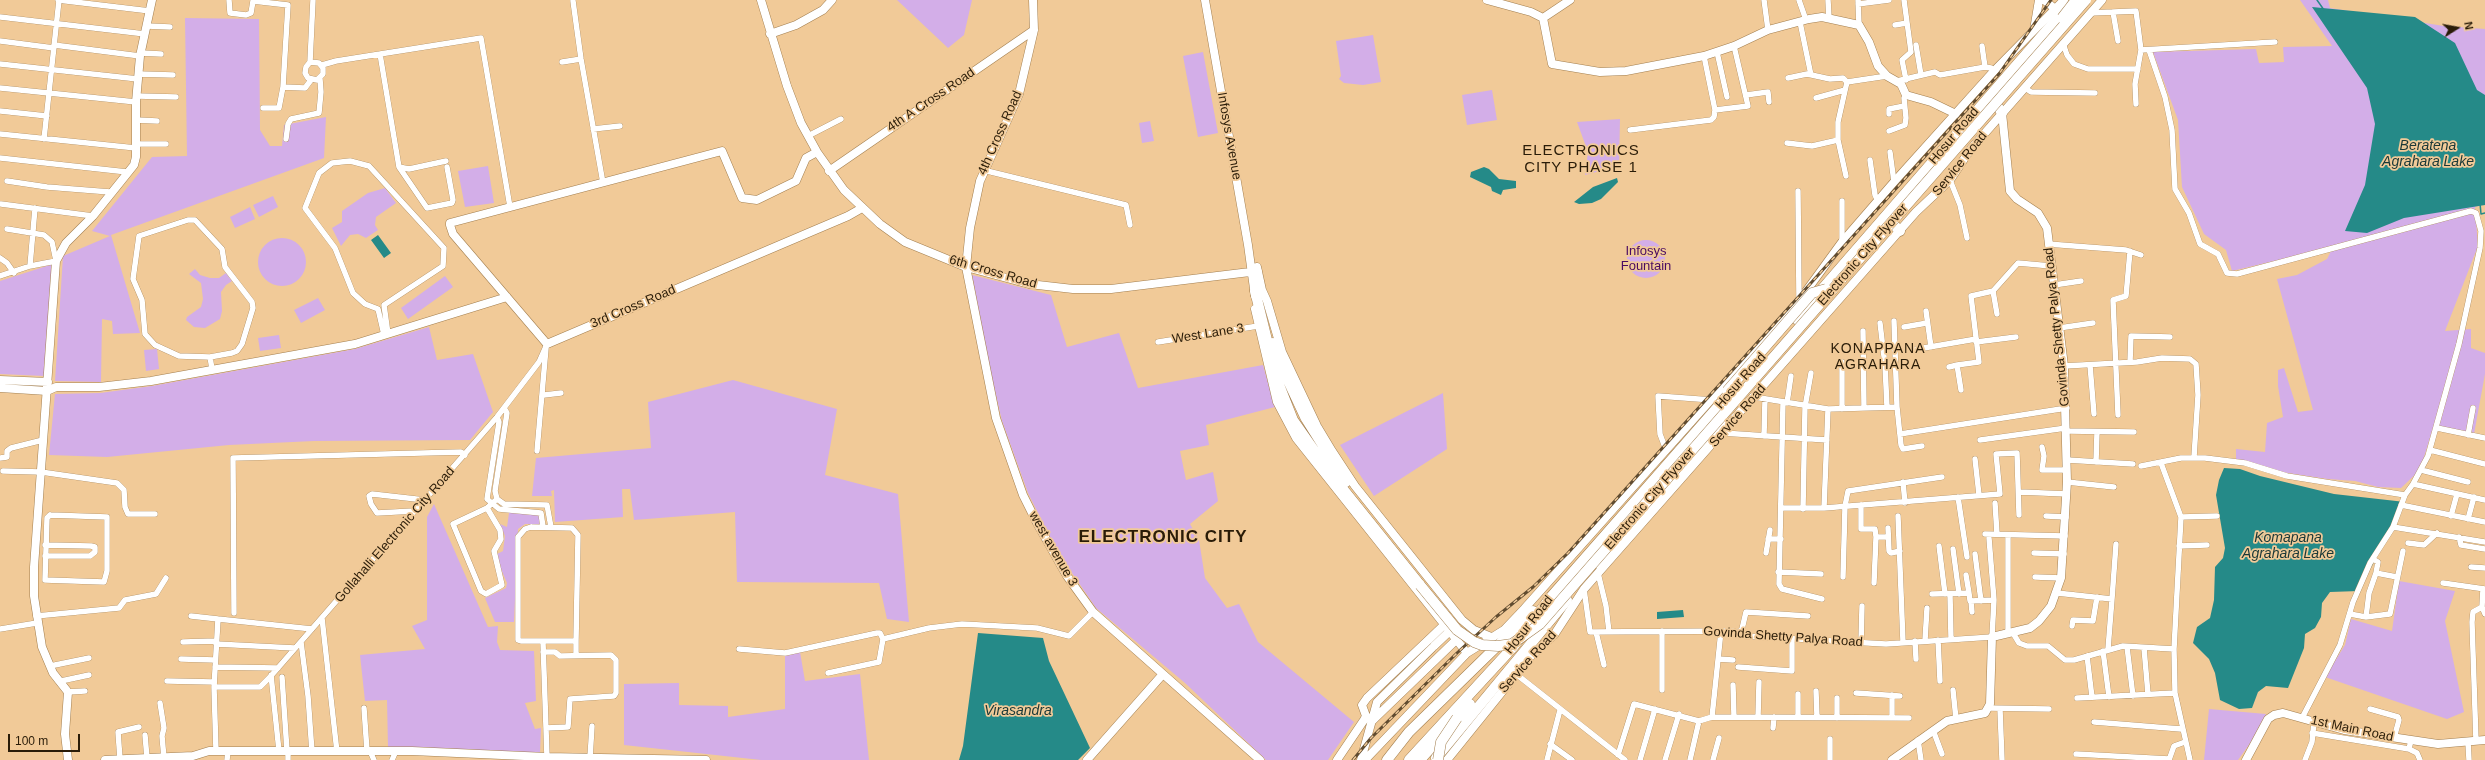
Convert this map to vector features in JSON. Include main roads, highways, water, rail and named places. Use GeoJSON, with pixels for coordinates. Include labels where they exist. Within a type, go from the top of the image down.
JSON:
{"type":"FeatureCollection","features":[{"type":"Feature","properties":{"kind":"highway","name":"Electronic City Flyover"},"geometry":{"type":"LineString","coordinates":[[2076,0],[2024,63],[1561,592],[1540,615],[1517,635],[1495,641],[1476,636],[1457,622],[1422,584],[1330,473],[1293,420],[1276,377],[1258,291],[1263,303],[1274,349],[1284,372],[1305,417],[1338,472],[1422,584],[1457,630],[1474,642],[1482,645],[1498,646],[1512,644],[1540,624],[2086,0]]}},
{"type":"Feature","properties":{"kind":"highway","name":"Hosur Road"},"geometry":{"type":"LineString","coordinates":[[1434,760],[1569,597],[1897,228],[2000,110],[2091,0]]}},
{"type":"Feature","properties":{"kind":"highway","name":"Hosur Road"},"geometry":{"type":"LineString","coordinates":[[1409,760],[1514,646],[1550,598],[1894,208],[2063,4]]}},
{"type":"Feature","properties":{"kind":"highway"},"geometry":{"type":"LineString","coordinates":[[1387,760],[1409,732],[1513,633],[1812,293],[1826,289]]}},
{"type":"Feature","properties":{"kind":"highway"},"geometry":{"type":"LineString","coordinates":[[1420,760],[1540,624]]}},
{"type":"Feature","properties":{"kind":"highway"},"geometry":{"type":"LineString","coordinates":[[1438,760],[1441,742],[1457,718]]}},
{"type":"Feature","properties":{"kind":"water","name":"Beratena Agrahara Lake"},"geometry":{"type":"Polygon","coordinates":[[[2312,7],[2415,17],[2455,43],[2477,90],[2485,95],[2485,205],[2404,218],[2367,233],[2345,231],[2365,185],[2375,124],[2367,88],[2312,7]]]}},
{"type":"Feature","properties":{"kind":"water"},"geometry":{"type":"Polygon","coordinates":[[[1484,167],[1489,169],[1499,179],[1516,181],[1516,188],[1503,190],[1501,195],[1492,191],[1491,187],[1470,177],[1471,172],[1484,167]]]}},
{"type":"Feature","properties":{"kind":"water"},"geometry":{"type":"Polygon","coordinates":[[[1617,178],[1618,182],[1601,199],[1592,203],[1579,204],[1574,202],[1593,187],[1617,178]]]}},
{"type":"Feature","properties":{"kind":"water"},"geometry":{"type":"Polygon","coordinates":[[[378,235],[391,253],[384,258],[371,240],[378,235]]]}},
{"type":"Feature","properties":{"kind":"water","name":"Komapana Agrahara Lake"},"geometry":{"type":"Polygon","coordinates":[[[2224,468],[2240,469],[2260,476],[2334,494],[2405,502],[2359,591],[2330,592],[2322,603],[2321,617],[2315,628],[2305,634],[2304,648],[2288,688],[2266,686],[2258,692],[2252,708],[2239,709],[2220,700],[2215,673],[2209,659],[2193,643],[2197,627],[2210,618],[2214,600],[2215,567],[2223,558],[2225,548],[2216,495],[2219,480],[2224,468]]]}},
{"type":"Feature","properties":{"kind":"water"},"geometry":{"type":"Polygon","coordinates":[[[1683,610],[1684,617],[1657,619],[1657,612],[1683,610]]]}},
{"type":"Feature","properties":{"kind":"water","name":"Virasandra"},"geometry":{"type":"Polygon","coordinates":[[[978,633],[1043,638],[1049,661],[1090,748],[1078,760],[959,760],[963,746],[978,633]]]}},
{"type":"Feature","properties":{"kind":"waterway"},"geometry":{"type":"LineString","coordinates":[[2317,0],[2324,10]]}},
{"type":"Feature","properties":{"kind":"waterway"},"geometry":{"type":"LineString","coordinates":[[2480,203],[2481,214],[2485,213]]}},
{"type":"Feature","properties":{"kind":"railway"},"geometry":{"type":"LineString","coordinates":[[1353,760],[1371,738],[1457,653],[1496,617],[1533,587],[1568,553],[1999,74],[2051,0]]}},
{"type":"Feature","properties":{"kind":"district","name":"ELECTRONICS CITY PHASE 1"},"geometry":{"type":"Point","coordinates":[1581,160]}},
{"type":"Feature","properties":{"kind":"district","name":"KONAPPANA AGRAHARA"},"geometry":{"type":"Point","coordinates":[1878,358]}},
{"type":"Feature","properties":{"kind":"district","name":"ELECTRONIC CITY"},"geometry":{"type":"Point","coordinates":[1163,537]}},
{"type":"Feature","properties":{"kind":"park label","name":"Infosys Fountain"},"geometry":{"type":"Point","coordinates":[1646,258]}}]}
